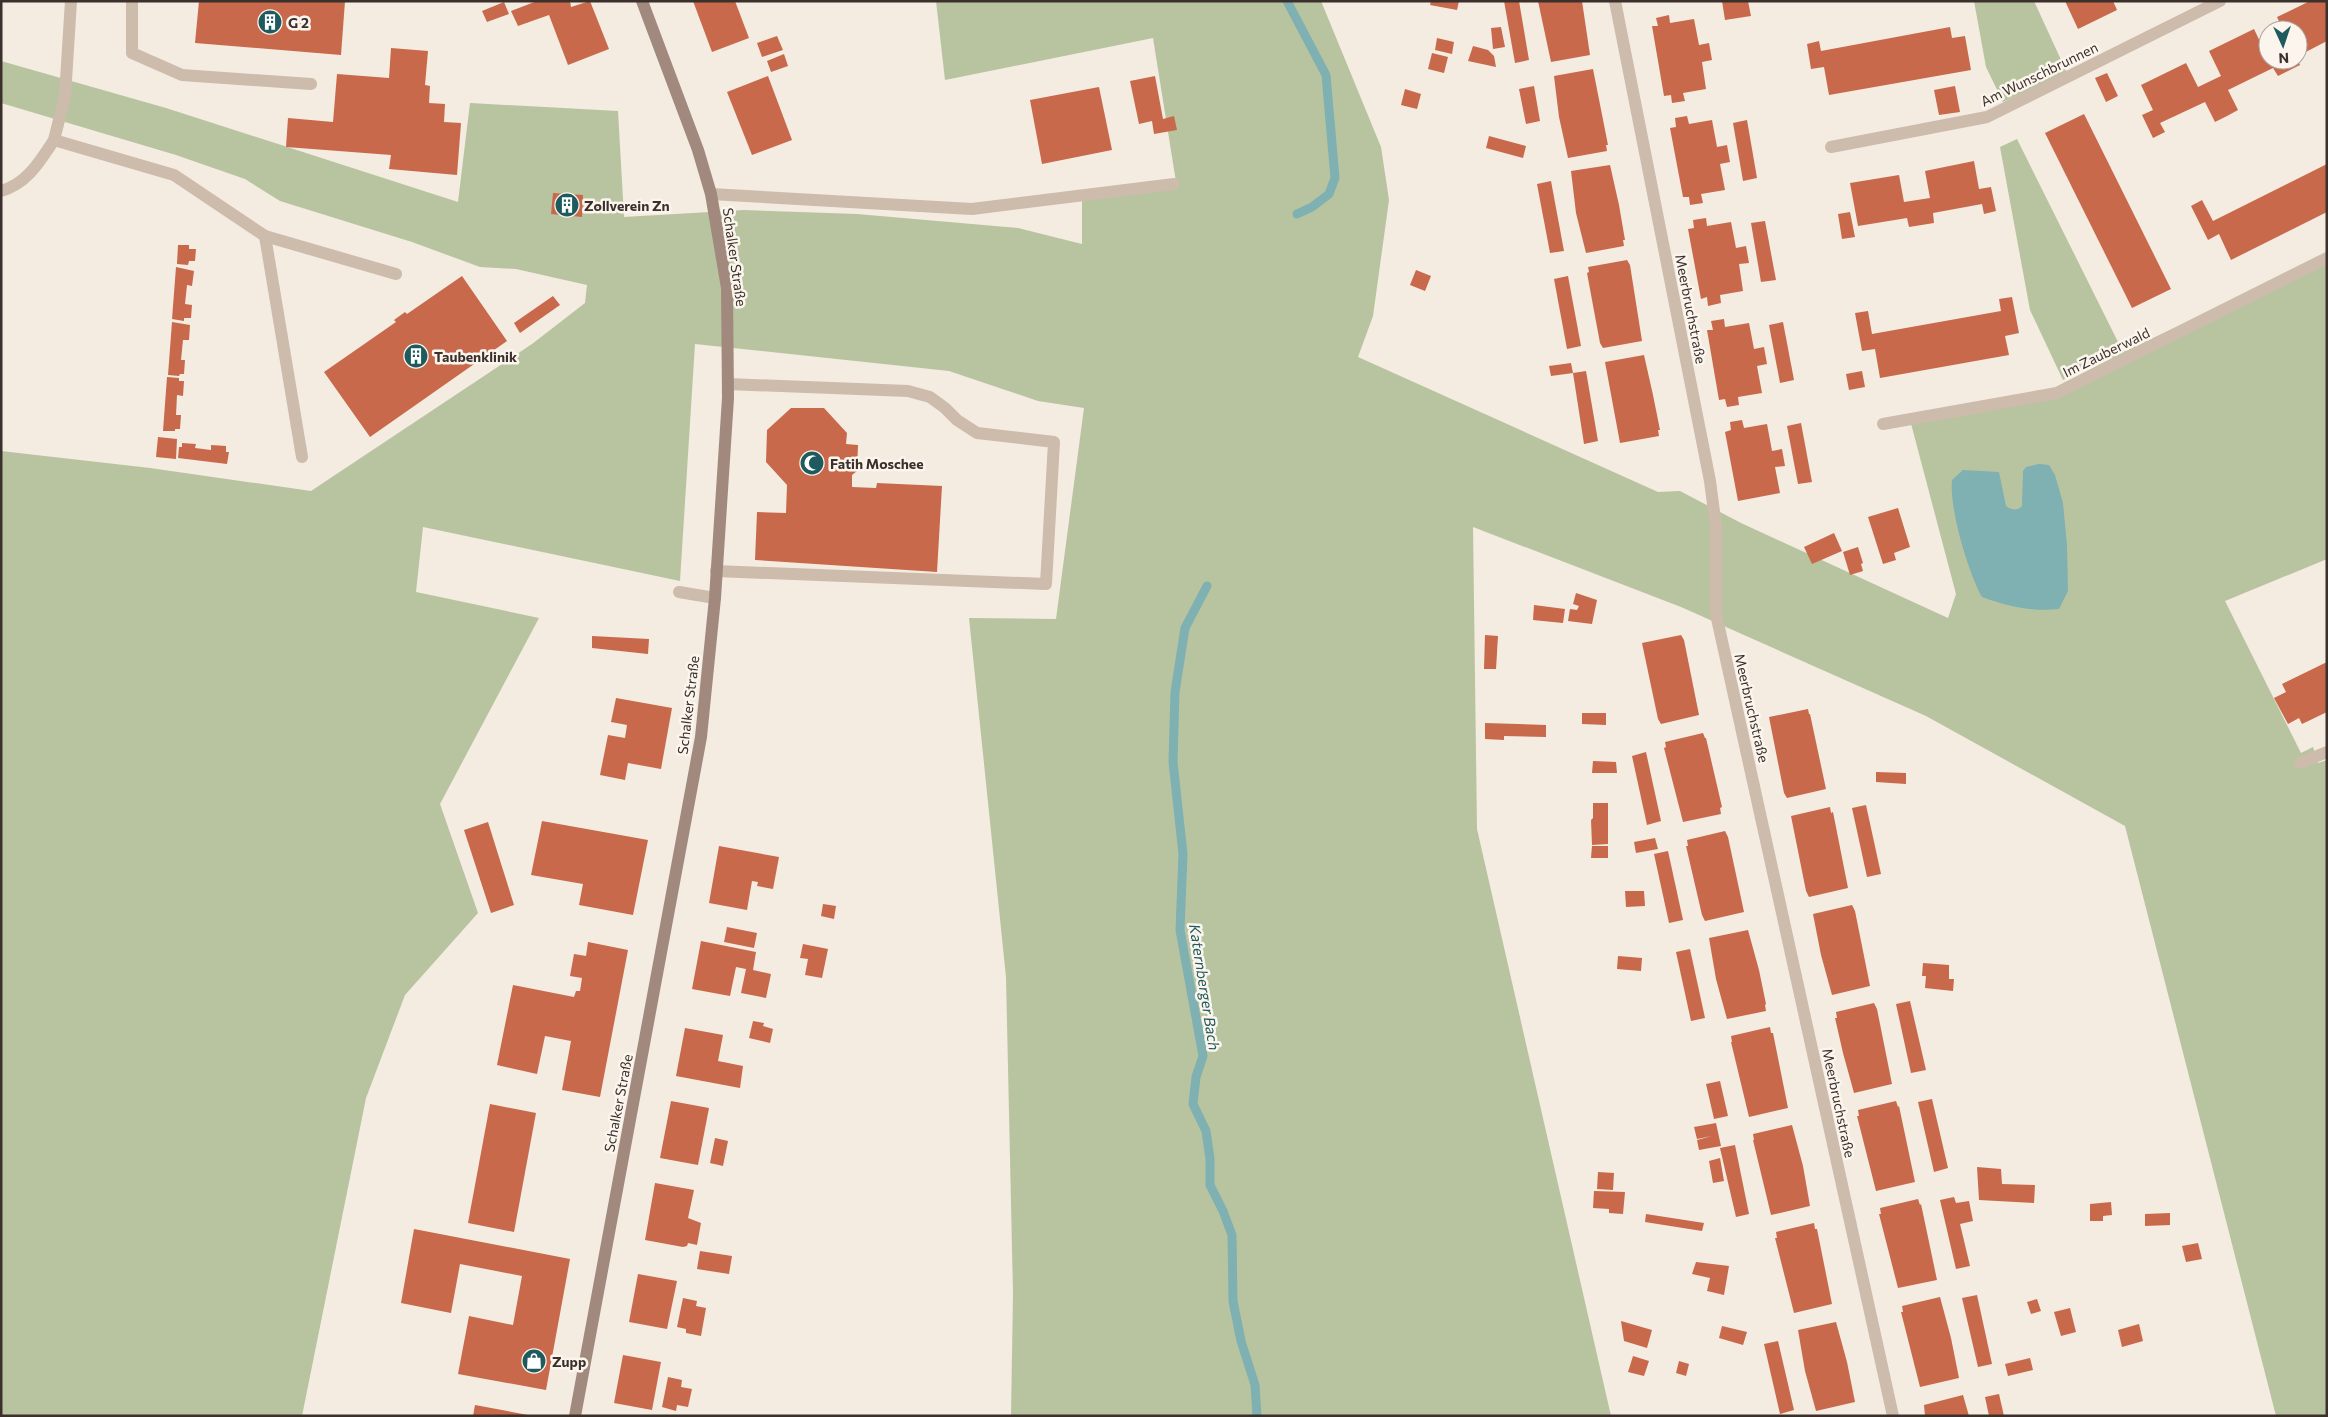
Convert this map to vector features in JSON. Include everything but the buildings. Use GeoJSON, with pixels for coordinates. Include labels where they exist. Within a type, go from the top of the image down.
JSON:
{"type":"FeatureCollection","features":[{"type":"Feature","properties":{"kind":"street"},"geometry":{"type":"LineString","coordinates":[[1,191],[13,187],[26,177],[54,140],[65,96],[71,1]]}},
{"type":"Feature","properties":{"kind":"street"},"geometry":{"type":"LineString","coordinates":[[132,1],[132,53],[182,75],[310,84]]}},
{"type":"Feature","properties":{"kind":"street","name":"Schalker Straße"},"geometry":{"type":"LineString","coordinates":[[575,1416],[700,747],[715,598],[728,384],[728,288],[711,194],[698,150],[642,1]]}},
{"type":"Feature","properties":{"kind":"street","name":"Meerbruchstraße"},"geometry":{"type":"LineString","coordinates":[[1615,1],[1710,481],[1716,527],[1716,614],[1893,1416]]}},
{"type":"Feature","properties":{"kind":"street","name":"Am Wunschbrunnen"},"geometry":{"type":"LineString","coordinates":[[1831,147],[1987,117],[2220,1]]}},
{"type":"Feature","properties":{"kind":"street"},"geometry":{"type":"LineString","coordinates":[[54,140],[174,175],[265,236],[396,274]]}},
{"type":"Feature","properties":{"kind":"street"},"geometry":{"type":"LineString","coordinates":[[711,194],[972,208],[1174,184]]}},
{"type":"Feature","properties":{"kind":"street"},"geometry":{"type":"LineString","coordinates":[[265,236],[302,457]]}},
{"type":"Feature","properties":{"kind":"street","name":"Im Zauberwald"},"geometry":{"type":"LineString","coordinates":[[1882,424],[2057,393],[2327,258]]}},
{"type":"Feature","properties":{"kind":"street"},"geometry":{"type":"LineString","coordinates":[[716,571],[1046,584],[1054,442],[977,433],[957,420],[930,397],[908,391],[728,384]]}},
{"type":"Feature","properties":{"kind":"street"},"geometry":{"type":"LineString","coordinates":[[679,592],[715,598]]}},
{"type":"Feature","properties":{"kind":"street"},"geometry":{"type":"LineString","coordinates":[[2300,763],[2327,752]]}},
{"type":"Feature","properties":{"kind":"green space"},"geometry":{"type":"Polygon","coordinates":[[[936,1],[1321,1],[1381,147],[1389,200],[1373,316],[1358,357],[1658,492],[1680,491],[1741,523],[1948,618],[1956,594],[1909,416],[2044,393],[2116,356],[2063,380],[2030,310],[2000,147],[2017,139],[2123,352],[2327,257],[2327,559],[2225,601],[2301,753],[2313,747],[2318,763],[2327,760],[2327,1416],[2276,1416],[2125,826],[1926,716],[1681,607],[1473,527],[1477,829],[1611,1416],[1011,1416],[1013,1293],[1006,977],[969,618],[1056,619],[1084,408],[1038,401],[949,371],[695,344],[680,581],[423,527],[416,592],[539,618],[440,804],[478,913],[405,995],[366,1098],[302,1416],[1,1416],[1,451],[150,468],[311,491],[532,344],[585,303],[587,285],[516,269],[480,267],[412,242],[280,201],[245,179],[176,155],[1,103],[1,61],[166,108],[458,202],[470,103],[618,111],[624,217],[744,210],[857,214],[1018,228],[1082,244],[1082,200],[1177,188],[1153,38],[945,80],[936,1]]]}},
{"type":"Feature","properties":{"kind":"green space"},"geometry":{"type":"Polygon","coordinates":[[[1974,1],[2034,1],[2067,73],[2003,102],[1986,67],[1974,1]]]}},
{"type":"Feature","properties":{"kind":"water"},"geometry":{"type":"Polygon","coordinates":[[[2039,464],[2049,465],[2055,475],[2063,503],[2067,545],[2068,591],[2059,609],[2039,610],[2020,608],[1982,597],[1971,572],[1953,507],[1952,480],[1963,470],[1999,472],[2006,506],[2012,509],[2019,509],[2022,506],[2023,471],[2026,467],[2039,464]]]}},
{"type":"Feature","properties":{"kind":"waterway","name":"Katernberger Bach"},"geometry":{"type":"LineString","coordinates":[[1287,1],[1326,75],[1335,178],[1329,194],[1312,207],[1297,214]]}},
{"type":"Feature","properties":{"kind":"waterway","name":"Katernberger Bach"},"geometry":{"type":"LineString","coordinates":[[1207,586],[1185,628],[1175,692],[1173,762],[1183,854],[1180,930],[1203,1056],[1196,1077],[1193,1104],[1206,1131],[1210,1159],[1210,1185],[1232,1235],[1233,1301],[1241,1341],[1255,1385],[1257,1416]]}},
{"type":"Feature","properties":{"kind":"place","name":"G 2"},"geometry":{"type":"Point","coordinates":[270,22]}},
{"type":"Feature","properties":{"kind":"place","name":"Zollverein Zn"},"geometry":{"type":"Point","coordinates":[567,205]}},
{"type":"Feature","properties":{"kind":"place","name":"Taubenklinik"},"geometry":{"type":"Point","coordinates":[416,356]}},
{"type":"Feature","properties":{"kind":"place","name":"Fatih Moschee"},"geometry":{"type":"Point","coordinates":[812,463]}},
{"type":"Feature","properties":{"kind":"place","name":"Zupp"},"geometry":{"type":"Point","coordinates":[534,1361]}}]}
